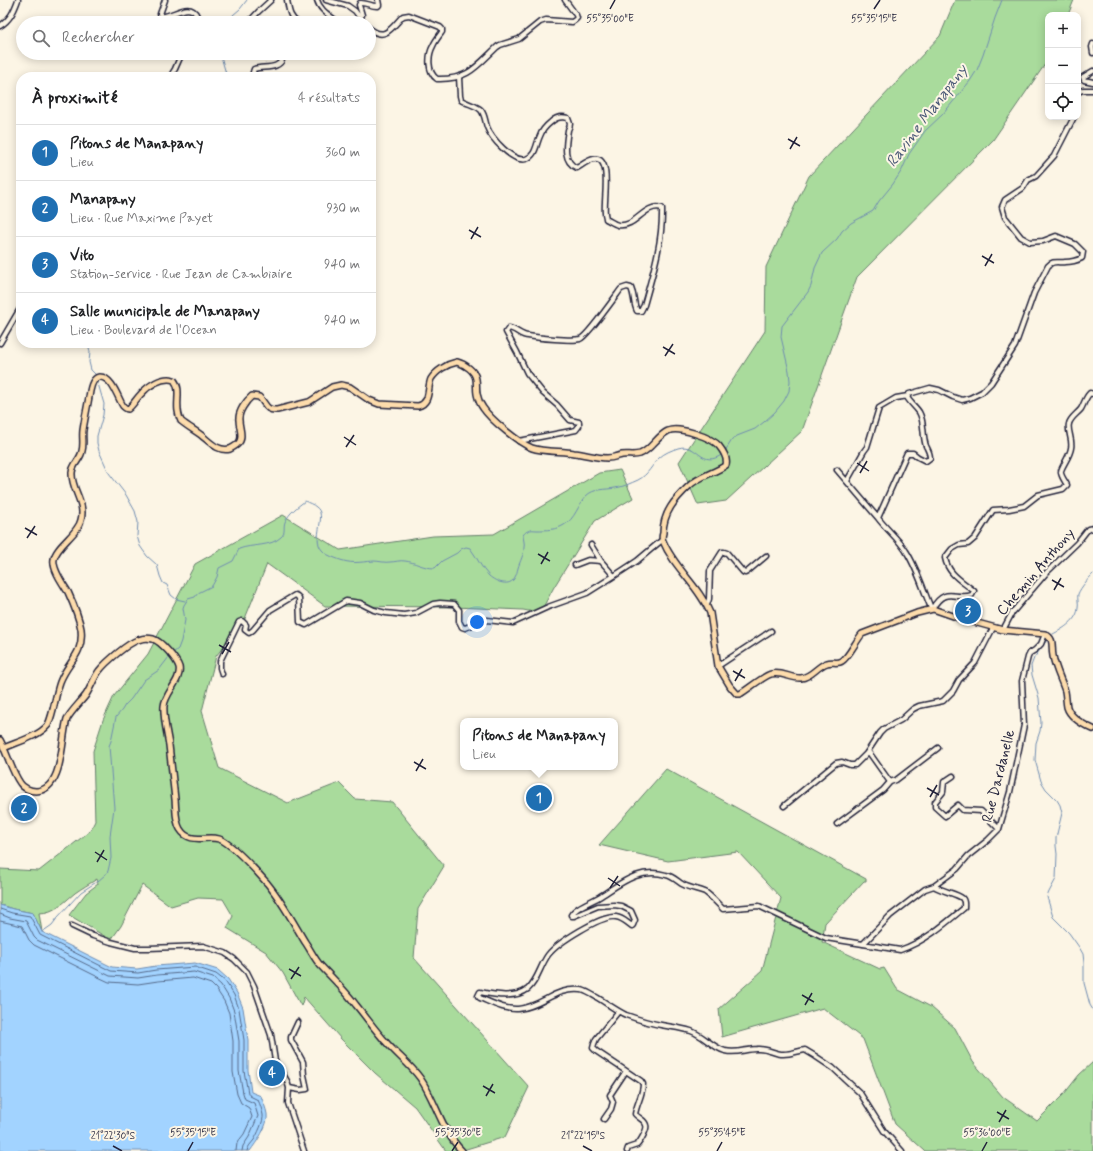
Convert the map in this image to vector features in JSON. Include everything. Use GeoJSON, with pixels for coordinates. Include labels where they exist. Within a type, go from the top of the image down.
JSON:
{"type":"FeatureCollection","features":[{"type":"Feature","properties":{"kind":"main road"},"geometry":{"type":"LineString","coordinates":[[2,748],[39,733],[45,729],[48,725],[60,681],[81,645],[81,628],[78,617],[69,595],[55,569],[54,559],[59,550],[78,527],[82,516],[80,502],[72,480],[72,474],[73,468],[83,450],[83,431],[90,391],[96,378],[103,378],[109,382],[125,408],[128,409],[141,394],[151,386],[166,379],[174,380],[178,386],[177,407],[178,416],[181,421],[216,447],[223,450],[234,447],[241,441],[239,420],[240,414],[247,401],[252,396],[259,397],[268,408],[277,410],[309,402],[332,387],[344,385],[350,387],[363,397],[384,405],[396,404],[418,406],[424,403],[428,396],[429,386],[435,374],[457,362],[474,373],[476,378],[477,396],[485,410],[504,429],[519,441],[532,448],[573,452],[607,458],[614,458],[623,454],[632,456],[643,452],[663,434],[672,430],[702,436],[712,440],[721,449],[726,459],[726,465],[693,482],[675,501],[665,516],[662,540],[671,556],[707,605],[710,613],[718,666],[730,686],[737,694],[740,694],[770,674],[777,673],[800,678],[810,675],[817,668],[828,662],[840,662],[844,660],[862,634],[917,613],[932,609],[993,628],[1046,634],[1050,636],[1060,680],[1065,691],[1068,710],[1075,718],[1093,729]]}},
{"type":"Feature","properties":{"kind":"main road"},"geometry":{"type":"LineString","coordinates":[[0,740],[2,748],[22,786],[34,791],[47,788],[51,785],[56,776],[68,716],[86,695],[98,672],[117,654],[135,641],[152,638],[159,642],[177,664],[179,670],[176,681],[166,696],[164,711],[176,817],[180,829],[189,837],[199,839],[219,839],[226,842],[236,850],[266,882],[276,894],[318,963],[341,986],[386,1043],[411,1067],[420,1078],[428,1090],[447,1132],[462,1151]]}},
{"type":"Feature","properties":{"kind":"street"},"geometry":{"type":"LineString","coordinates":[[0,26],[7,21],[13,13],[18,0]]}},
{"type":"Feature","properties":{"kind":"street"},"geometry":{"type":"LineString","coordinates":[[161,16],[160,14],[165,0]]}},
{"type":"Feature","properties":{"kind":"street"},"geometry":{"type":"LineString","coordinates":[[254,16],[271,0]]}},
{"type":"Feature","properties":{"kind":"street"},"geometry":{"type":"LineString","coordinates":[[287,0],[289,13],[291,16]]}},
{"type":"Feature","properties":{"kind":"street"},"geometry":{"type":"LineString","coordinates":[[317,0],[319,6],[330,16]]}},
{"type":"Feature","properties":{"kind":"street"},"geometry":{"type":"LineString","coordinates":[[326,0],[348,6],[359,16]]}},
{"type":"Feature","properties":{"kind":"street"},"geometry":{"type":"LineString","coordinates":[[361,16],[360,3],[363,2],[378,6],[378,0]]}},
{"type":"Feature","properties":{"kind":"street"},"geometry":{"type":"LineString","coordinates":[[376,33],[380,35],[387,33],[405,15],[409,15],[440,27],[442,32],[431,50],[430,67],[434,77],[437,79],[459,77],[474,69],[497,47],[519,39],[540,22],[546,20],[572,22],[575,20],[577,18],[576,15],[566,0]]}},
{"type":"Feature","properties":{"kind":"street"},"geometry":{"type":"LineString","coordinates":[[166,16],[183,9],[194,11],[197,16]]}},
{"type":"Feature","properties":{"kind":"street"},"geometry":{"type":"LineString","coordinates":[[1093,44],[1093,53]]}},
{"type":"Feature","properties":{"kind":"street"},"geometry":{"type":"LineString","coordinates":[[174,72],[179,60]]}},
{"type":"Feature","properties":{"kind":"street"},"geometry":{"type":"LineString","coordinates":[[253,72],[254,69],[278,65],[281,63],[282,60]]}},
{"type":"Feature","properties":{"kind":"street"},"geometry":{"type":"LineString","coordinates":[[1093,72],[1083,77],[1084,80],[1093,82]]}},
{"type":"Feature","properties":{"kind":"street"},"geometry":{"type":"LineString","coordinates":[[459,77],[461,100],[480,109],[484,116],[487,128],[497,143],[518,159],[526,159],[532,155],[545,126],[554,119],[562,116],[568,118],[570,123],[566,144],[568,162],[577,168],[592,159],[598,159],[602,161],[605,166],[606,219],[618,225],[628,224],[656,206],[662,208],[659,250],[641,311],[637,311],[635,307],[634,295],[631,288],[627,287],[622,289],[581,339],[569,340],[526,336],[513,328],[509,328],[506,332],[527,373],[543,393],[570,420],[579,422],[579,426],[576,430],[519,441]]}},
{"type":"Feature","properties":{"kind":"street"},"geometry":{"type":"LineString","coordinates":[[1081,91],[1093,90]]}},
{"type":"Feature","properties":{"kind":"street"},"geometry":{"type":"LineString","coordinates":[[847,481],[867,447],[879,408],[896,398],[908,396],[909,394],[930,388],[939,390],[962,400],[982,392],[990,383],[1015,346],[1034,293],[1048,266],[1054,262],[1076,261],[1082,258],[1083,252],[1081,249],[1075,244],[1056,236],[1042,241],[1030,242],[1021,237],[1005,217],[1002,207],[1006,200],[1023,188],[1028,180],[1036,176],[1054,156],[1072,120]]}},
{"type":"Feature","properties":{"kind":"street"},"geometry":{"type":"LineString","coordinates":[[0,343],[16,316]]}},
{"type":"Feature","properties":{"kind":"street"},"geometry":{"type":"LineString","coordinates":[[932,609],[942,596],[972,595],[974,591],[959,580],[949,570],[946,564],[946,558],[952,549],[959,545],[968,544],[975,538],[993,510],[1009,510],[1024,506],[1038,495],[1063,488],[1067,485],[1061,475],[1061,470],[1067,461],[1071,450],[1072,441],[1068,425],[1082,408],[1087,396],[1090,393],[1093,394]]}},
{"type":"Feature","properties":{"kind":"street"},"geometry":{"type":"LineString","coordinates":[[878,518],[907,453],[913,453],[926,461],[930,458],[922,420],[918,411],[909,402],[908,396]]}},
{"type":"Feature","properties":{"kind":"street"},"geometry":{"type":"LineString","coordinates":[[837,470],[878,518],[883,526],[898,540],[906,551],[915,568],[932,609]]}},
{"type":"Feature","properties":{"kind":"street","name":"Chemin Anthony"},"geometry":{"type":"LineString","coordinates":[[1002,630],[1012,613],[1047,572],[1091,528]]}},
{"type":"Feature","properties":{"kind":"street"},"geometry":{"type":"LineString","coordinates":[[222,674],[220,661],[239,622],[242,621],[246,625],[245,630],[249,633],[270,610],[295,596],[299,598],[300,622],[306,625],[346,601],[360,603],[374,610],[404,615],[416,613],[433,604],[454,604],[459,610],[459,621],[462,627],[465,628],[487,620],[513,623],[548,607],[587,593],[637,561],[662,540]]}},
{"type":"Feature","properties":{"kind":"street"},"geometry":{"type":"LineString","coordinates":[[590,545],[614,576]]}},
{"type":"Feature","properties":{"kind":"street"},"geometry":{"type":"LineString","coordinates":[[707,605],[709,599],[710,571],[720,554],[724,552],[727,553],[742,572],[745,573],[766,556]]}},
{"type":"Feature","properties":{"kind":"street"},"geometry":{"type":"LineString","coordinates":[[575,566],[588,560],[601,561]]}},
{"type":"Feature","properties":{"kind":"street"},"geometry":{"type":"LineString","coordinates":[[784,806],[836,763],[842,762],[850,766],[855,765],[862,759],[884,729],[904,718],[913,709],[919,706],[943,701],[959,680],[975,663],[993,628]]}},
{"type":"Feature","properties":{"kind":"street"},"geometry":{"type":"LineString","coordinates":[[718,666],[771,631]]}},
{"type":"Feature","properties":{"kind":"street","name":"Rue Dardanelle"},"geometry":{"type":"LineString","coordinates":[[863,944],[890,916],[925,889],[934,886],[957,869],[968,856],[999,829],[1010,792],[1024,725],[1022,681],[1030,653],[1041,644],[1046,634]]}},
{"type":"Feature","properties":{"kind":"street"},"geometry":{"type":"LineString","coordinates":[[837,824],[883,790],[890,782],[896,780],[938,748]]}},
{"type":"Feature","properties":{"kind":"street"},"geometry":{"type":"LineString","coordinates":[[868,751],[890,782]]}},
{"type":"Feature","properties":{"kind":"street"},"geometry":{"type":"LineString","coordinates":[[953,776],[944,782],[943,792],[935,802],[935,807],[945,816],[958,805],[963,810],[981,811],[999,829]]}},
{"type":"Feature","properties":{"kind":"street"},"geometry":{"type":"LineString","coordinates":[[902,1151],[884,1131],[860,1093],[833,1068],[805,1050],[788,1054],[782,1054],[764,1049],[737,1053],[724,1051],[694,1032],[641,1021],[618,1012],[583,990],[568,990],[559,992],[537,1004],[518,1009],[510,1009],[500,1006],[478,996],[480,992],[507,996],[527,990],[534,981],[547,956],[552,951],[599,921],[615,917],[622,918],[633,926],[635,920],[631,911],[621,906],[598,906],[574,916],[571,915],[574,911],[598,898],[632,876],[647,873],[666,875],[676,879],[682,884],[706,893],[723,909],[759,906],[826,938],[900,950],[912,946],[947,922],[964,908],[964,902],[961,898],[940,890],[934,886]]}},
{"type":"Feature","properties":{"kind":"street"},"geometry":{"type":"LineString","coordinates":[[72,926],[93,936],[124,946],[149,948],[203,946],[225,953],[234,958],[247,972],[254,986],[271,1035],[276,1061],[287,1081],[289,1088],[288,1103],[304,1151]]}},
{"type":"Feature","properties":{"kind":"street"},"geometry":{"type":"LineString","coordinates":[[618,1012],[596,1039],[593,1048],[644,1084],[635,1114],[646,1124],[646,1128],[637,1145],[628,1148],[627,1151]]}},
{"type":"Feature","properties":{"kind":"street"},"geometry":{"type":"LineString","coordinates":[[289,1088],[300,1090],[307,1089],[303,1062],[291,1040],[298,1022]]}},
{"type":"Feature","properties":{"kind":"street"},"geometry":{"type":"LineString","coordinates":[[604,1119],[611,1109],[613,1102],[610,1095],[626,1071]]}},
{"type":"Feature","properties":{"kind":"green space"},"geometry":{"type":"Polygon","coordinates":[[[955,0],[1074,0],[1069,12],[1045,12],[1045,64],[993,140],[857,277],[802,431],[726,501],[698,505],[679,462],[765,331],[766,267],[809,176],[940,36],[955,0]]]}},
{"type":"Feature","properties":{"kind":"green space"},"geometry":{"type":"Polygon","coordinates":[[[620,470],[633,498],[595,521],[554,587],[540,613],[523,610],[454,607],[325,606],[267,564],[244,621],[216,656],[202,711],[219,768],[288,803],[339,783],[355,799],[392,802],[444,866],[418,909],[414,958],[529,1087],[505,1137],[460,1151],[446,1151],[415,1107],[375,1073],[341,1039],[304,997],[301,1006],[283,973],[266,952],[227,928],[233,916],[223,899],[198,898],[171,906],[142,885],[121,926],[111,940],[69,915],[86,893],[98,884],[97,879],[75,893],[55,909],[45,913],[39,913],[42,932],[33,913],[0,905],[0,869],[39,871],[90,831],[95,821],[93,751],[103,720],[114,696],[148,654],[195,564],[283,515],[340,550],[433,536],[494,534],[599,473],[620,470]]]}},
{"type":"Feature","properties":{"kind":"green space"},"geometry":{"type":"Polygon","coordinates":[[[666,769],[866,879],[866,881],[864,881],[825,923],[822,942],[880,969],[884,968],[897,989],[931,1007],[955,1028],[973,1062],[1003,1097],[1037,1121],[1064,1094],[1079,1075],[1093,1062],[1093,1151],[925,1151],[895,1124],[863,1039],[823,1008],[722,1037],[719,1009],[762,971],[781,898],[738,852],[668,861],[599,845],[666,769]]]}},
{"type":"Feature","properties":{"kind":"water"},"geometry":{"type":"Polygon","coordinates":[[[0,905],[33,913],[42,932],[112,967],[137,969],[195,963],[218,970],[228,979],[237,993],[243,1008],[248,1040],[248,1070],[251,1092],[261,1096],[267,1114],[266,1123],[259,1139],[250,1151],[0,1151],[0,905]]]}},
{"type":"Feature","properties":{"kind":"waterway"},"geometry":{"type":"LineString","coordinates":[[232,16],[247,0]]}},
{"type":"Feature","properties":{"kind":"waterway","name":"Ravine Manapany"},"geometry":{"type":"LineString","coordinates":[[725,451],[732,440],[737,436],[755,429],[775,412],[784,401],[789,391],[790,381],[781,337],[782,326],[808,292],[815,268],[822,253],[851,223],[873,211],[893,184],[902,170],[909,154],[925,131],[943,114],[970,81],[977,70],[983,55],[1002,0]]}},
{"type":"Feature","properties":{"kind":"waterway"},"geometry":{"type":"LineString","coordinates":[[222,60],[226,72]]}},
{"type":"Feature","properties":{"kind":"waterway"},"geometry":{"type":"LineString","coordinates":[[89,348],[89,362],[91,370],[96,375]]}},
{"type":"Feature","properties":{"kind":"waterway"},"geometry":{"type":"LineString","coordinates":[[97,380],[104,404],[103,415],[97,436],[99,451],[109,473],[126,495],[135,511],[138,522],[137,536],[140,546],[147,556],[157,565],[163,583],[167,585],[171,595],[176,599],[185,601]]}},
{"type":"Feature","properties":{"kind":"waterway","name":"Ravine Manapany"},"geometry":{"type":"LineString","coordinates":[[173,653],[178,649],[181,641],[185,620],[183,608],[188,599],[195,597],[198,593],[212,586],[217,577],[219,568],[233,561],[239,549],[267,544],[281,537],[283,534],[284,524],[287,519],[294,510],[305,501],[315,506],[319,511],[319,545],[328,555],[351,562],[403,561],[435,568],[442,561],[466,547],[470,548],[489,576],[499,582],[506,583],[513,580],[516,575],[523,553],[524,533],[530,530],[558,528],[564,525],[574,516],[583,500],[589,493],[596,490],[621,487],[638,480],[647,473],[661,456],[678,448],[685,447],[691,449],[704,458],[709,459],[723,454]]}},
{"type":"Feature","properties":{"kind":"waterway"},"geometry":{"type":"LineString","coordinates":[[1053,634],[1065,627],[1076,616],[1078,594],[1093,574]]}},
{"type":"Feature","properties":{"kind":"waterway"},"geometry":{"type":"LineString","coordinates":[[1047,640],[1034,658],[1031,666],[1032,675],[1039,698],[1041,723],[1036,743],[1035,760],[1041,781],[1046,789],[1057,800],[1062,813],[1056,838],[1056,879],[1047,897],[1053,917],[1069,933],[1083,954],[1084,983],[1090,1005],[1093,1010]]}},
{"type":"Feature","properties":{"kind":"waterway","name":"Ravine Manapany"},"geometry":{"type":"LineString","coordinates":[[42,932],[52,925],[81,892],[98,881],[108,871],[111,858],[110,836],[114,808],[109,746],[116,717],[144,680],[159,670],[169,657]]}},
{"type":"Feature","properties":{"kind":"place","name":"Vito"},"geometry":{"type":"Point","coordinates":[968,611]}},
{"type":"Feature","properties":{"kind":"place","name":"Pitons de Manapany"},"geometry":{"type":"Point","coordinates":[539,798]}},
{"type":"Feature","properties":{"kind":"place","name":"Manapany"},"geometry":{"type":"Point","coordinates":[24,808]}},
{"type":"Feature","properties":{"kind":"place","name":"Salle municipale de Manapany"},"geometry":{"type":"Point","coordinates":[272,1073]}}]}
